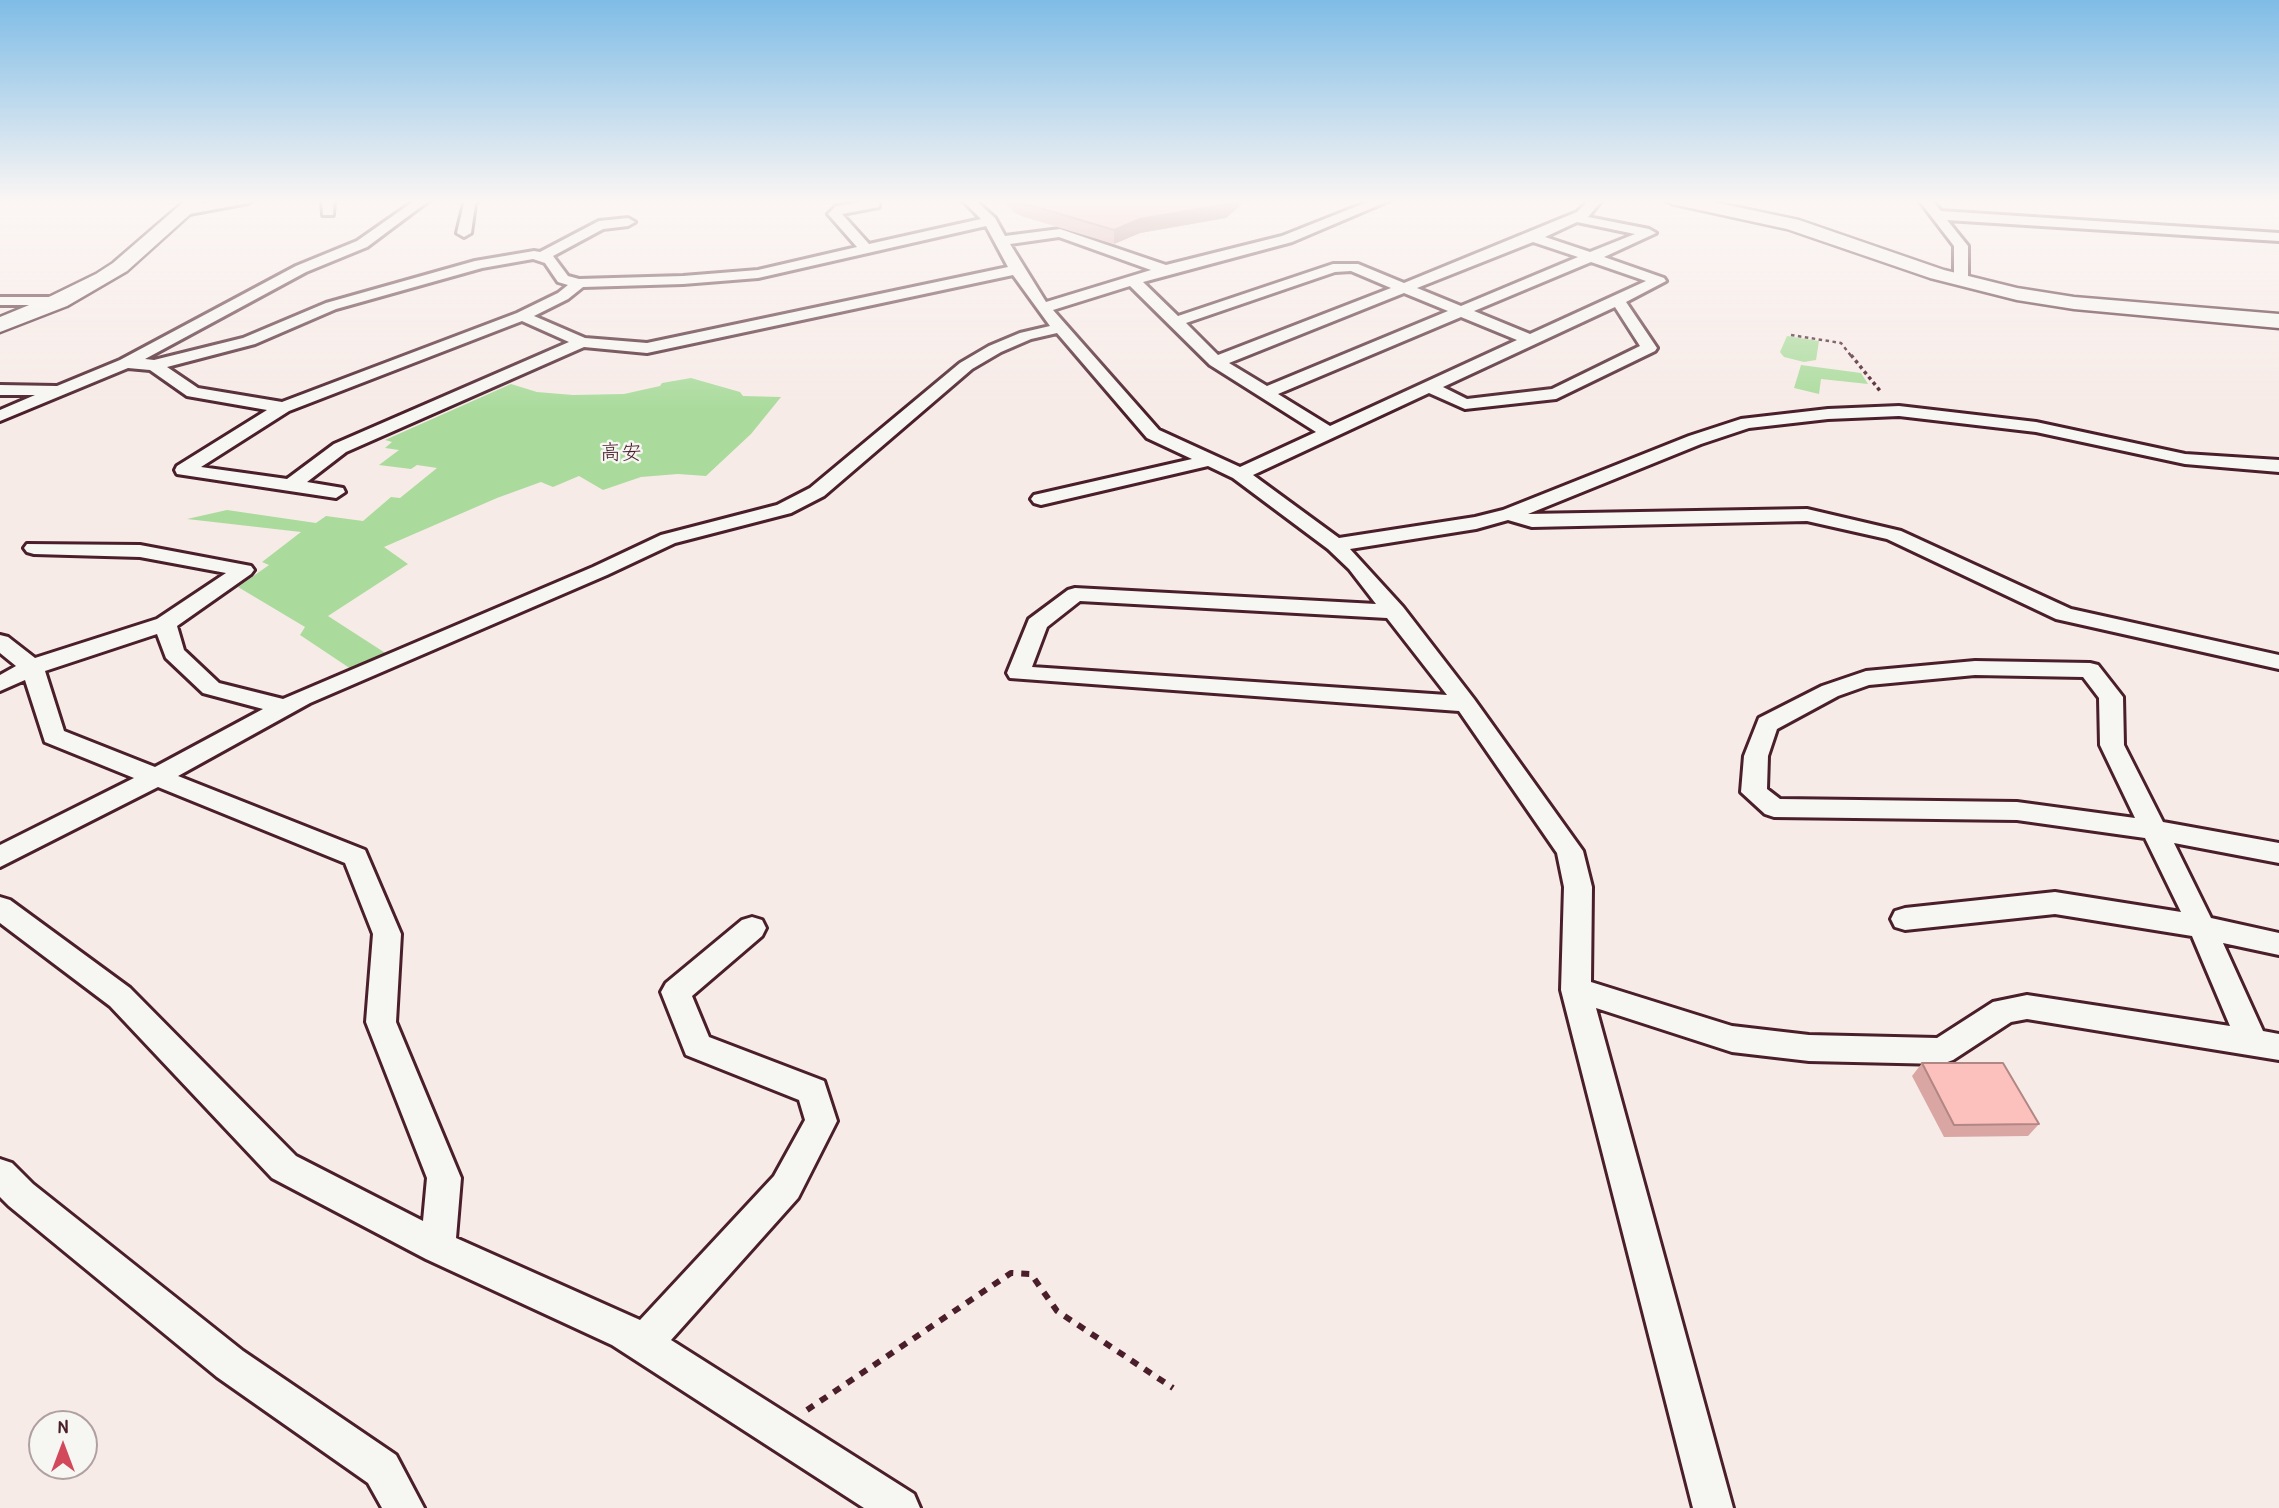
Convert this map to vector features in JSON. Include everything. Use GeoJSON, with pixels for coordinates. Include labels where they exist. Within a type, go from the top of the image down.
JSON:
{"type":"FeatureCollection","features":[{"type":"Feature","properties":{"kind":"street"},"geometry":{"type":"LineString","coordinates":[[0,325],[59,301],[116,269]]}},
{"type":"Feature","properties":{"kind":"street"},"geometry":{"type":"LineString","coordinates":[[0,416],[126,363],[300,269]]}},
{"type":"Feature","properties":{"kind":"street"},"geometry":{"type":"LineString","coordinates":[[126,363],[154,365],[249,341],[331,306],[460,269]]}},
{"type":"Feature","properties":{"kind":"street"},"geometry":{"type":"LineString","coordinates":[[556,269],[563,279],[579,283],[683,280],[758,274],[777,269]]}},
{"type":"Feature","properties":{"kind":"street"},"geometry":{"type":"LineString","coordinates":[[1175,322],[1330,269]]}},
{"type":"Feature","properties":{"kind":"street"},"geometry":{"type":"LineString","coordinates":[[1359,269],[1528,340]]}},
{"type":"Feature","properties":{"kind":"street"},"geometry":{"type":"LineString","coordinates":[[1216,362],[1450,269]]}},
{"type":"Feature","properties":{"kind":"street"},"geometry":{"type":"LineString","coordinates":[[1265,393],[1564,269]]}},
{"type":"Feature","properties":{"kind":"street"},"geometry":{"type":"LineString","coordinates":[[1240,474],[1659,281],[1625,269]]}},
{"type":"Feature","properties":{"kind":"street"},"geometry":{"type":"LineString","coordinates":[[1927,269],[1961,281],[2017,294],[2074,303],[2279,321]]}},
{"type":"Feature","properties":{"kind":"street"},"geometry":{"type":"LineString","coordinates":[[1961,269],[1961,281]]}},
{"type":"Feature","properties":{"kind":"street"},"geometry":{"type":"LineString","coordinates":[[522,316],[582,342],[647,348],[1017,270],[1059,328],[1153,434],[1240,474],[1335,545],[1356,565],[1466,705],[1570,850],[1578,887],[1576,990],[1713,1508]]}},
{"type":"Feature","properties":{"kind":"street"},"geometry":{"type":"LineString","coordinates":[[1043,308],[1135,282],[1165,270]]}},
{"type":"Feature","properties":{"kind":"street"},"geometry":{"type":"LineString","coordinates":[[1135,282],[1216,362],[1331,434]]}},
{"type":"Feature","properties":{"kind":"street"},"geometry":{"type":"LineString","coordinates":[[336,492],[184,470],[282,407],[522,316],[563,296],[579,283]]}},
{"type":"Feature","properties":{"kind":"street"},"geometry":{"type":"LineString","coordinates":[[1430,387],[1465,404],[1556,394],[1649,348],[1618,300]]}},
{"type":"Feature","properties":{"kind":"street"},"geometry":{"type":"LineString","coordinates":[[0,301],[59,301]]}},
{"type":"Feature","properties":{"kind":"street"},"geometry":{"type":"LineString","coordinates":[[0,857],[155,778],[285,707],[668,539],[784,509],[817,492],[966,366],[995,349],[1026,336],[1059,328]]}},
{"type":"Feature","properties":{"kind":"street"},"geometry":{"type":"LineString","coordinates":[[291,485],[340,448],[582,342]]}},
{"type":"Feature","properties":{"kind":"street"},"geometry":{"type":"LineString","coordinates":[[154,365],[193,391],[282,407]]}},
{"type":"Feature","properties":{"kind":"street"},"geometry":{"type":"LineString","coordinates":[[0,390],[59,390]]}},
{"type":"Feature","properties":{"kind":"street"},"geometry":{"type":"LineString","coordinates":[[1335,545],[1476,523],[1510,514],[1695,440],[1747,423],[1828,414],[1899,411],[2036,427],[2185,459],[2279,466]]}},
{"type":"Feature","properties":{"kind":"street"},"geometry":{"type":"LineString","coordinates":[[1041,499],[1210,460]]}},
{"type":"Feature","properties":{"kind":"street"},"geometry":{"type":"LineString","coordinates":[[1510,514],[1532,521],[1807,515],[1894,535],[2064,614],[2279,662]]}},
{"type":"Feature","properties":{"kind":"street"},"geometry":{"type":"LineString","coordinates":[[0,684],[32,667],[165,624],[244,570],[140,551],[34,548]]}},
{"type":"Feature","properties":{"kind":"street"},"geometry":{"type":"LineString","coordinates":[[1395,612],[1075,594],[1037,624],[1018,674],[1466,705]]}},
{"type":"Feature","properties":{"kind":"street"},"geometry":{"type":"LineString","coordinates":[[165,624],[174,653],[211,688],[285,707]]}},
{"type":"Feature","properties":{"kind":"street"},"geometry":{"type":"LineString","coordinates":[[0,642],[32,667],[54,736],[356,857],[387,934],[381,1022],[444,1178],[438,1247]]}},
{"type":"Feature","properties":{"kind":"street"},"geometry":{"type":"LineString","coordinates":[[2266,1044],[2202,927],[2154,830],[2112,746],[2111,697],[2090,670],[1975,668],[1866,678],[1830,691],[1767,724],[1756,756],[1754,792],[1774,808],[2017,811],[2154,830],[2279,853]]}},
{"type":"Feature","properties":{"kind":"street"},"geometry":{"type":"LineString","coordinates":[[1905,919],[2055,903],[2202,927],[2279,944]]}},
{"type":"Feature","properties":{"kind":"street"},"geometry":{"type":"LineString","coordinates":[[0,908],[120,997],[284,1167],[438,1247],[625,1332],[900,1508]]}},
{"type":"Feature","properties":{"kind":"street"},"geometry":{"type":"LineString","coordinates":[[643,1344],[786,1187],[821,1121],[813,1091],[696,1046],[676,992],[752,928]]}},
{"type":"Feature","properties":{"kind":"street"},"geometry":{"type":"LineString","coordinates":[[1576,990],[1732,1040],[1809,1048],[1942,1051],[2004,1011],[2027,1007],[2266,1044]]}},
{"type":"Feature","properties":{"kind":"street"},"geometry":{"type":"LineString","coordinates":[[0,1174],[21,1195],[230,1364],[383,1469],[404,1508]]}},
{"type":"Feature","properties":{"kind":"path"},"geometry":{"type":"LineString","coordinates":[[1791,335],[1842,343],[1899,411]]}},
{"type":"Feature","properties":{"kind":"path"},"geometry":{"type":"LineString","coordinates":[[777,1430],[1011,1273],[1031,1274],[1056,1311],[1173,1388]]}},
{"type":"Feature","properties":{"kind":"green space"},"geometry":{"type":"Polygon","coordinates":[[[1787,336],[1819,341],[1816,360],[1804,362],[1784,357],[1780,352],[1787,336]]]}},
{"type":"Feature","properties":{"kind":"green space"},"geometry":{"type":"Polygon","coordinates":[[[1801,365],[1861,373],[1868,384],[1821,379],[1819,394],[1794,388],[1801,365]]]}},
{"type":"Feature","properties":{"kind":"green space"},"geometry":{"type":"Polygon","coordinates":[[[691,378],[740,392],[743,396],[781,397],[751,434],[706,476],[678,474],[641,477],[603,490],[579,476],[553,487],[541,482],[384,547],[408,564],[328,616],[390,656],[354,671],[300,635],[305,627],[238,587],[269,565],[262,562],[301,532],[187,519],[227,510],[316,523],[326,516],[363,521],[391,497],[400,498],[437,468],[417,465],[411,469],[379,465],[399,450],[385,448],[392,442],[385,440],[511,384],[537,392],[573,395],[624,394],[691,378]]]}},
{"type":"Feature","properties":{"kind":"building"},"geometry":{"type":"Polygon","coordinates":[[[1922,1063],[2003,1063],[2039,1124],[1954,1125],[1922,1063]]]}},
{"type":"Feature","properties":{"kind":"district","name":"高安"},"geometry":{"type":"Point","coordinates":[621,453]}}]}
